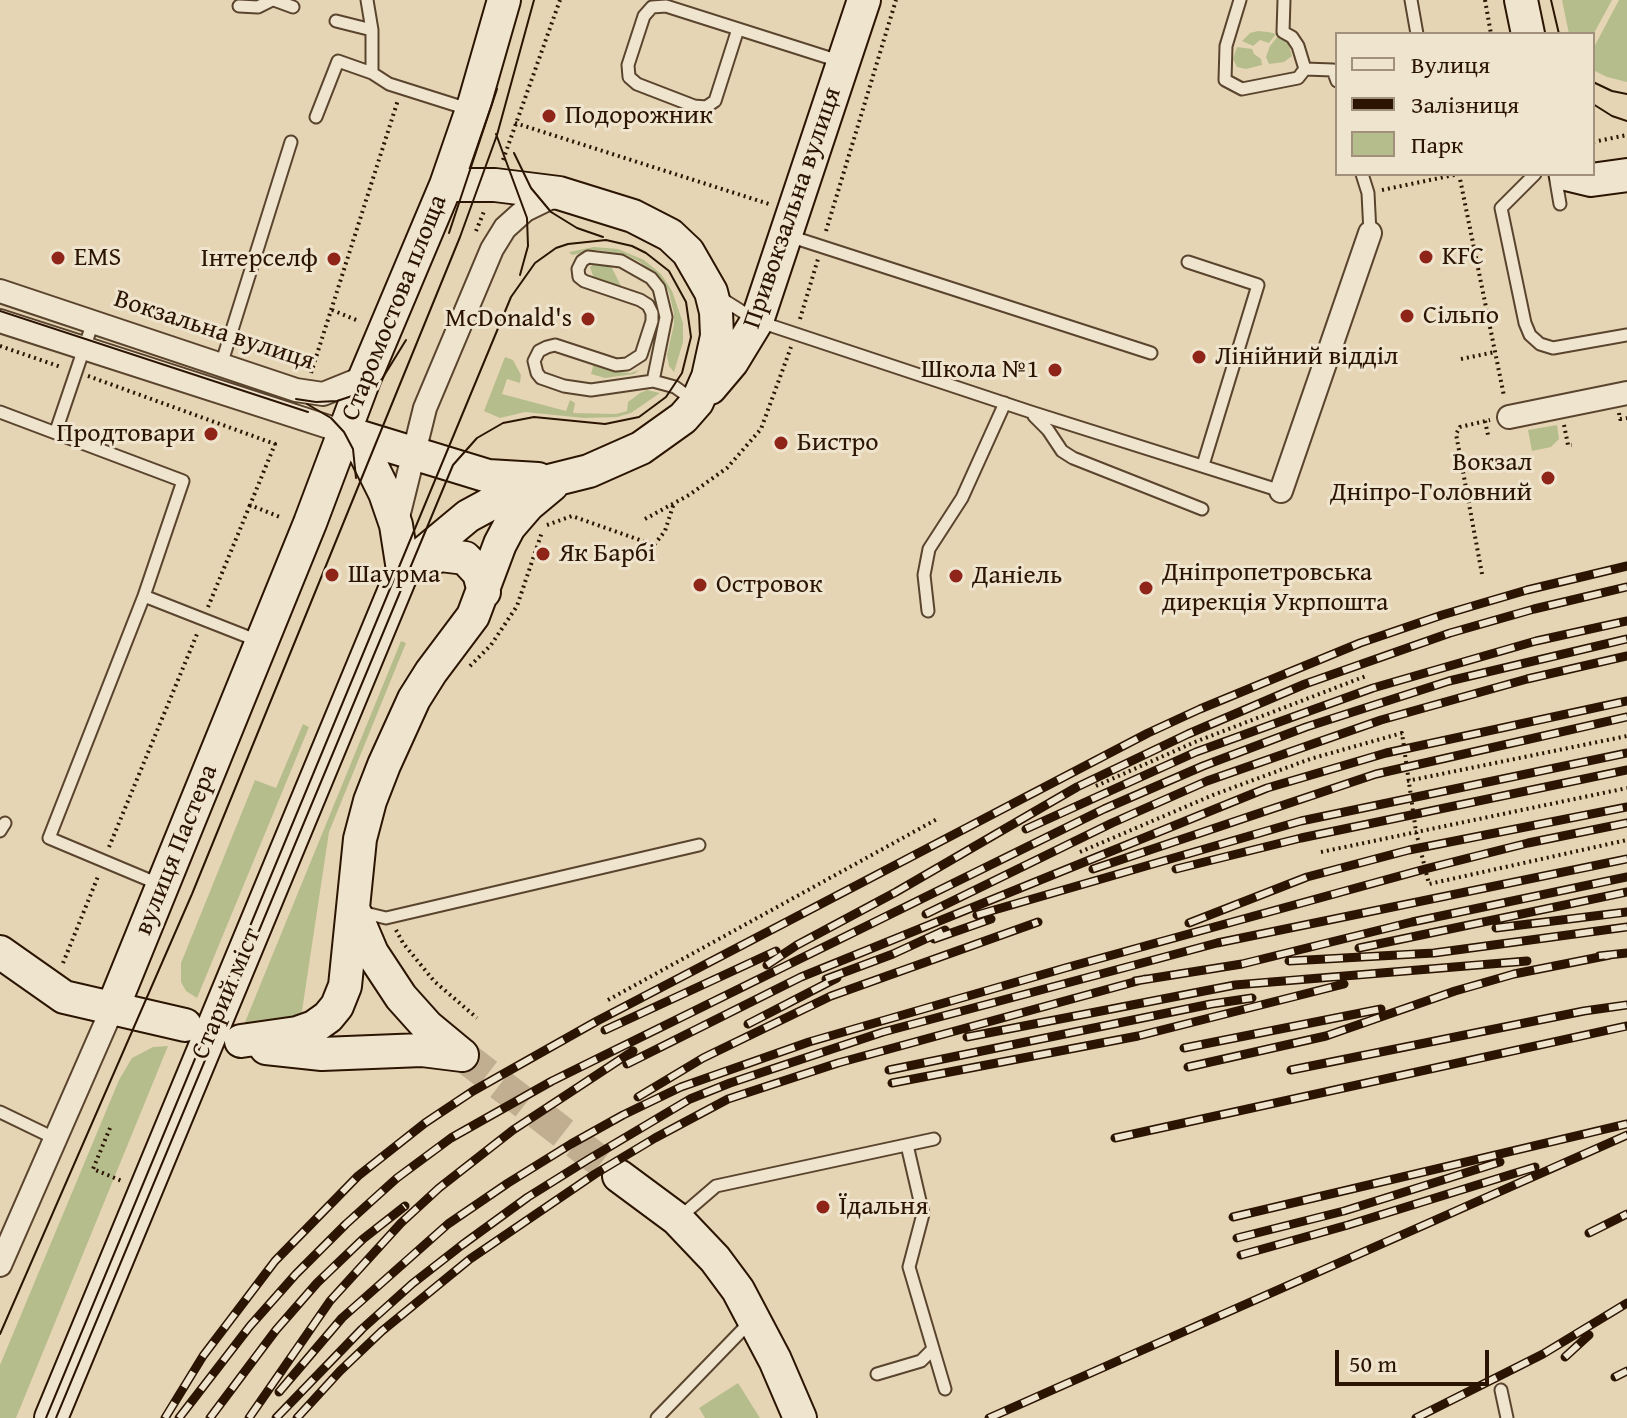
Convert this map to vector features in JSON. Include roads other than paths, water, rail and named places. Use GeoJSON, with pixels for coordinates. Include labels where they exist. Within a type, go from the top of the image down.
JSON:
{"type":"FeatureCollection","features":[{"type":"Feature","properties":{"kind":"main road"},"geometry":{"type":"LineString","coordinates":[[446,185],[472,111],[504,0]]}},
{"type":"Feature","properties":{"kind":"main road","name":"Привокзальна вулиця"},"geometry":{"type":"LineString","coordinates":[[697,402],[732,362],[757,321],[864,0]]}},
{"type":"Feature","properties":{"kind":"main road"},"geometry":{"type":"LineString","coordinates":[[1521,0],[1528,32]]}},
{"type":"Feature","properties":{"kind":"main road"},"geometry":{"type":"LineString","coordinates":[[1563,189],[1591,180],[1627,175]]}},
{"type":"Feature","properties":{"kind":"main road","name":"Старомостова площа"},"geometry":{"type":"LineString","coordinates":[[344,432],[446,185],[495,185],[559,193],[633,216],[670,235],[688,252],[711,292],[716,312],[715,346],[708,377],[697,402],[668,430],[641,448],[589,471],[523,489],[468,516],[403,570]]}},
{"type":"Feature","properties":{"kind":"main road","name":"Старомостова площа"},"geometry":{"type":"LineString","coordinates":[[344,432],[488,476],[525,480],[561,478]]}},
{"type":"Feature","properties":{"kind":"main road","name":"Старомостова площа"},"geometry":{"type":"LineString","coordinates":[[344,432],[355,439],[368,457],[396,525],[403,570]]}},
{"type":"Feature","properties":{"kind":"main road","name":"вулиця Пастера"},"geometry":{"type":"LineString","coordinates":[[113,1007],[344,432]]}},
{"type":"Feature","properties":{"kind":"main road"},"geometry":{"type":"LineString","coordinates":[[354,910],[372,953],[401,997],[427,1026],[462,1055],[422,1050],[322,1054],[265,1048],[241,1041],[297,1033],[314,1027],[337,1006],[345,986],[360,839],[384,765],[414,699],[444,653],[466,628],[484,592],[490,567],[509,527],[528,505],[561,478]]}},
{"type":"Feature","properties":{"kind":"main road"},"geometry":{"type":"LineString","coordinates":[[403,570],[428,558],[454,555],[474,565],[484,592]]}},
{"type":"Feature","properties":{"kind":"main road","name":"Старий міст"},"geometry":{"type":"LineString","coordinates":[[51,1418],[403,570]]}},
{"type":"Feature","properties":{"kind":"main road"},"geometry":{"type":"LineString","coordinates":[[0,952],[64,997],[185,1025]]}},
{"type":"Feature","properties":{"kind":"main road"},"geometry":{"type":"LineString","coordinates":[[619,1176],[677,1219],[715,1259],[754,1318],[800,1418]]}},
{"type":"Feature","properties":{"kind":"street"},"geometry":{"type":"LineString","coordinates":[[396,525],[425,408],[492,249],[505,228],[525,210],[559,193]]}},
{"type":"Feature","properties":{"kind":"street"},"geometry":{"type":"LineString","coordinates":[[1281,491],[1370,233]]}},
{"type":"Feature","properties":{"kind":"street","name":"Вокзальна вулиця"},"geometry":{"type":"LineString","coordinates":[[0,291],[296,390],[323,394],[365,377]]}},
{"type":"Feature","properties":{"kind":"street"},"geometry":{"type":"LineString","coordinates":[[0,321],[344,432]]}},
{"type":"Feature","properties":{"kind":"street"},"geometry":{"type":"LineString","coordinates":[[1509,417],[1627,393]]}},
{"type":"Feature","properties":{"kind":"street","name":"вулиця Пастера"},"geometry":{"type":"LineString","coordinates":[[0,1265],[113,1007]]}},
{"type":"Feature","properties":{"kind":"lane"},"geometry":{"type":"LineString","coordinates":[[239,6],[258,7],[273,0],[293,7]]}},
{"type":"Feature","properties":{"kind":"lane"},"geometry":{"type":"LineString","coordinates":[[367,0],[372,30],[372,73]]}},
{"type":"Feature","properties":{"kind":"lane"},"geometry":{"type":"LineString","coordinates":[[1240,0],[1226,46],[1225,80],[1242,89],[1298,78],[1305,69]]}},
{"type":"Feature","properties":{"kind":"lane"},"geometry":{"type":"LineString","coordinates":[[1284,0],[1283,32],[1292,37],[1298,46],[1305,69]]}},
{"type":"Feature","properties":{"kind":"lane"},"geometry":{"type":"LineString","coordinates":[[1411,0],[1417,32]]}},
{"type":"Feature","properties":{"kind":"lane"},"geometry":{"type":"LineString","coordinates":[[738,29],[715,101],[706,107],[694,106],[637,84],[629,77],[628,65],[644,16],[652,7],[666,6],[844,62]]}},
{"type":"Feature","properties":{"kind":"lane"},"geometry":{"type":"LineString","coordinates":[[336,21],[372,30]]}},
{"type":"Feature","properties":{"kind":"lane"},"geometry":{"type":"LineString","coordinates":[[316,117],[338,61],[372,73],[389,84],[472,111]]}},
{"type":"Feature","properties":{"kind":"lane"},"geometry":{"type":"LineString","coordinates":[[1305,69],[1333,70],[1335,76]]}},
{"type":"Feature","properties":{"kind":"lane"},"geometry":{"type":"LineString","coordinates":[[221,365],[291,142]]}},
{"type":"Feature","properties":{"kind":"lane"},"geometry":{"type":"LineString","coordinates":[[1363,176],[1368,193],[1370,233]]}},
{"type":"Feature","properties":{"kind":"lane"},"geometry":{"type":"LineString","coordinates":[[1533,176],[1501,208],[1530,335],[1540,344],[1553,348],[1627,335]]}},
{"type":"Feature","properties":{"kind":"lane"},"geometry":{"type":"LineString","coordinates":[[786,235],[1151,353]]}},
{"type":"Feature","properties":{"kind":"lane"},"geometry":{"type":"LineString","coordinates":[[653,381],[666,317],[659,288],[651,278],[621,261],[588,257],[578,269],[579,277],[584,281],[648,305],[652,313],[641,355],[627,364],[616,365],[555,345],[536,354],[537,373],[541,378],[564,386],[591,390],[653,381],[675,387],[697,402]]}},
{"type":"Feature","properties":{"kind":"lane"},"geometry":{"type":"LineString","coordinates":[[1188,262],[1258,285],[1203,465]]}},
{"type":"Feature","properties":{"kind":"lane"},"geometry":{"type":"LineString","coordinates":[[711,292],[757,321],[1281,491]]}},
{"type":"Feature","properties":{"kind":"lane"},"geometry":{"type":"LineString","coordinates":[[56,431],[93,322]]}},
{"type":"Feature","properties":{"kind":"lane"},"geometry":{"type":"LineString","coordinates":[[928,611],[924,575],[929,549],[962,498],[1005,403]]}},
{"type":"Feature","properties":{"kind":"lane"},"geometry":{"type":"LineString","coordinates":[[0,412],[183,481],[144,596],[49,838],[163,886]]}},
{"type":"Feature","properties":{"kind":"lane"},"geometry":{"type":"LineString","coordinates":[[1031,412],[1062,451],[1073,458],[1202,509]]}},
{"type":"Feature","properties":{"kind":"lane"},"geometry":{"type":"LineString","coordinates":[[144,596],[261,642]]}},
{"type":"Feature","properties":{"kind":"lane"},"geometry":{"type":"LineString","coordinates":[[354,910],[391,917],[699,845]]}},
{"type":"Feature","properties":{"kind":"lane"},"geometry":{"type":"LineString","coordinates":[[0,1112],[57,1139]]}},
{"type":"Feature","properties":{"kind":"lane"},"geometry":{"type":"LineString","coordinates":[[677,1219],[716,1186],[934,1139]]}},
{"type":"Feature","properties":{"kind":"lane"},"geometry":{"type":"LineString","coordinates":[[907,1145],[923,1214],[909,1267],[945,1389]]}},
{"type":"Feature","properties":{"kind":"lane"},"geometry":{"type":"LineString","coordinates":[[657,1418],[754,1318]]}},
{"type":"Feature","properties":{"kind":"lane"},"geometry":{"type":"LineString","coordinates":[[877,1374],[921,1361],[933,1349]]}},
{"type":"Feature","properties":{"kind":"lane"},"geometry":{"type":"LineString","coordinates":[[1501,1390],[1507,1418]]}},
{"type":"Feature","properties":{"kind":"tunnel"},"geometry":{"type":"LineString","coordinates":[[462,1055],[619,1176]]}},
{"type":"Feature","properties":{"kind":"tram line"},"geometry":{"type":"LineString","coordinates":[[0,1334],[192,894],[460,237],[497,135],[534,0]]}},
{"type":"Feature","properties":{"kind":"tram line"},"geometry":{"type":"LineString","coordinates":[[1551,0],[1559,32]]}},
{"type":"Feature","properties":{"kind":"tram line"},"geometry":{"type":"LineString","coordinates":[[1595,83],[1627,94]]}},
{"type":"Feature","properties":{"kind":"tram line"},"geometry":{"type":"LineString","coordinates":[[449,233],[497,89]]}},
{"type":"Feature","properties":{"kind":"tram line"},"geometry":{"type":"LineString","coordinates":[[1595,105],[1627,121]]}},
{"type":"Feature","properties":{"kind":"tram line"},"geometry":{"type":"LineString","coordinates":[[496,134],[527,218],[528,246],[520,275]]}},
{"type":"Feature","properties":{"kind":"tram line"},"geometry":{"type":"LineString","coordinates":[[514,153],[531,188],[551,212],[577,228],[603,237]]}},
{"type":"Feature","properties":{"kind":"tram line"},"geometry":{"type":"LineString","coordinates":[[46,1418],[511,297],[535,263],[556,248],[606,240],[632,246],[669,271],[686,302],[691,337],[682,373],[666,397],[639,417],[605,424],[534,417],[503,423],[477,438],[453,465],[56,1418]]}},
{"type":"Feature","properties":{"kind":"tram line"},"geometry":{"type":"LineString","coordinates":[[0,311],[308,412]]}},
{"type":"Feature","properties":{"kind":"tram line"},"geometry":{"type":"LineString","coordinates":[[296,399],[337,401],[367,391],[382,379],[406,340]]}},
{"type":"Feature","properties":{"kind":"tram line"},"geometry":{"type":"LineString","coordinates":[[307,404],[331,418],[344,432],[353,449],[356,478]]}},
{"type":"Feature","properties":{"kind":"railway"},"geometry":{"type":"LineString","coordinates":[[165,1418],[203,1356],[275,1261],[358,1176],[425,1123],[473,1091],[597,1021],[1148,733],[1200,709],[1360,643],[1442,615],[1527,590],[1627,566]]}},
{"type":"Feature","properties":{"kind":"railway"},"geometry":{"type":"LineString","coordinates":[[767,965],[797,945],[896,892],[1077,787],[1188,734],[1305,684],[1450,633],[1627,587]]}},
{"type":"Feature","properties":{"kind":"railway"},"geometry":{"type":"LineString","coordinates":[[1026,829],[1196,752],[1373,688],[1536,641],[1627,621]]}},
{"type":"Feature","properties":{"kind":"railway"},"geometry":{"type":"LineString","coordinates":[[179,1418],[250,1326],[346,1224],[397,1178],[451,1138],[552,1081],[1104,809],[1203,766],[1306,727],[1449,681],[1627,639]]}},
{"type":"Feature","properties":{"kind":"railway"},"geometry":{"type":"LineString","coordinates":[[926,914],[1112,823],[1207,781],[1381,720],[1527,679],[1627,656]]}},
{"type":"Feature","properties":{"kind":"railway"},"geometry":{"type":"LineString","coordinates":[[627,1064],[801,977],[1267,788],[1386,753],[1627,701]]}},
{"type":"Feature","properties":{"kind":"railway"},"geometry":{"type":"LineString","coordinates":[[1093,869],[1376,774],[1627,717]]}},
{"type":"Feature","properties":{"kind":"railway"},"geometry":{"type":"LineString","coordinates":[[977,915],[1301,821],[1627,753]]}},
{"type":"Feature","properties":{"kind":"railway"},"geometry":{"type":"LineString","coordinates":[[1176,869],[1301,838],[1627,770]]}},
{"type":"Feature","properties":{"kind":"railway"},"geometry":{"type":"LineString","coordinates":[[1189,923],[1307,877],[1409,850],[1627,807]]}},
{"type":"Feature","properties":{"kind":"railway"},"geometry":{"type":"LineString","coordinates":[[279,1392],[342,1318],[448,1224],[571,1144],[681,1087],[809,1042],[1065,968],[1425,869],[1528,843],[1627,823]]}},
{"type":"Feature","properties":{"kind":"railway"},"geometry":{"type":"LineString","coordinates":[[276,1418],[362,1329],[462,1245],[528,1197],[690,1099],[883,1032],[1217,943],[1627,859]]}},
{"type":"Feature","properties":{"kind":"railway"},"geometry":{"type":"LineString","coordinates":[[1135,981],[1242,964],[1412,922],[1627,877]]}},
{"type":"Feature","properties":{"kind":"railway"},"geometry":{"type":"LineString","coordinates":[[1359,948],[1627,892]]}},
{"type":"Feature","properties":{"kind":"railway"},"geometry":{"type":"LineString","coordinates":[[1496,928],[1627,912]]}},
{"type":"Feature","properties":{"kind":"railway"},"geometry":{"type":"LineString","coordinates":[[934,939],[991,919]]}},
{"type":"Feature","properties":{"kind":"railway"},"geometry":{"type":"LineString","coordinates":[[638,1097],[703,1058],[831,996],[1038,922]]}},
{"type":"Feature","properties":{"kind":"railway"},"geometry":{"type":"LineString","coordinates":[[1289,961],[1434,953],[1627,927]]}},
{"type":"Feature","properties":{"kind":"railway"},"geometry":{"type":"LineString","coordinates":[[826,979],[945,930]]}},
{"type":"Feature","properties":{"kind":"railway"},"geometry":{"type":"LineString","coordinates":[[605,1030],[776,951]]}},
{"type":"Feature","properties":{"kind":"railway"},"geometry":{"type":"LineString","coordinates":[[1599,956],[1627,953]]}},
{"type":"Feature","properties":{"kind":"railway"},"geometry":{"type":"LineString","coordinates":[[1188,1067],[1326,1036],[1514,974],[1610,955]]}},
{"type":"Feature","properties":{"kind":"railway"},"geometry":{"type":"LineString","coordinates":[[967,1037],[1235,985],[1527,961]]}},
{"type":"Feature","properties":{"kind":"railway"},"geometry":{"type":"LineString","coordinates":[[748,1024],[837,978]]}},
{"type":"Feature","properties":{"kind":"railway"},"geometry":{"type":"LineString","coordinates":[[297,1418],[382,1331],[470,1259],[595,1174],[728,1099],[838,1063],[1145,979]]}},
{"type":"Feature","properties":{"kind":"railway"},"geometry":{"type":"LineString","coordinates":[[892,1083],[1138,1036],[1344,984]]}},
{"type":"Feature","properties":{"kind":"railway"},"geometry":{"type":"LineString","coordinates":[[889,1070],[1252,998]]}},
{"type":"Feature","properties":{"kind":"railway"},"geometry":{"type":"LineString","coordinates":[[1291,1070],[1627,1005]]}},
{"type":"Feature","properties":{"kind":"railway"},"geometry":{"type":"LineString","coordinates":[[1184,1048],[1381,1009]]}},
{"type":"Feature","properties":{"kind":"railway"},"geometry":{"type":"LineString","coordinates":[[1115,1138],[1627,1026]]}},
{"type":"Feature","properties":{"kind":"railway"},"geometry":{"type":"LineString","coordinates":[[249,1418],[330,1301],[401,1223],[439,1188],[513,1130],[633,1051]]}},
{"type":"Feature","properties":{"kind":"railway"},"geometry":{"type":"LineString","coordinates":[[1233,1217],[1627,1124]]}},
{"type":"Feature","properties":{"kind":"railway"},"geometry":{"type":"LineString","coordinates":[[989,1418],[1627,1135]]}},
{"type":"Feature","properties":{"kind":"railway"},"geometry":{"type":"LineString","coordinates":[[1237,1238],[1344,1211],[1500,1162]]}},
{"type":"Feature","properties":{"kind":"railway"},"geometry":{"type":"LineString","coordinates":[[1241,1255],[1535,1167]]}},
{"type":"Feature","properties":{"kind":"railway"},"geometry":{"type":"LineString","coordinates":[[210,1418],[276,1330],[317,1283],[363,1239],[405,1206]]}},
{"type":"Feature","properties":{"kind":"railway"},"geometry":{"type":"LineString","coordinates":[[1589,1233],[1627,1214]]}},
{"type":"Feature","properties":{"kind":"railway"},"geometry":{"type":"LineString","coordinates":[[1416,1418],[1543,1354],[1627,1303]]}},
{"type":"Feature","properties":{"kind":"railway"},"geometry":{"type":"LineString","coordinates":[[1565,1357],[1589,1335]]}},
{"type":"Feature","properties":{"kind":"railway"},"geometry":{"type":"LineString","coordinates":[[1615,1377],[1627,1371]]}},
{"type":"Feature","properties":{"kind":"place","name":"Подорожник"},"geometry":{"type":"Point","coordinates":[549,116]}},
{"type":"Feature","properties":{"kind":"place","name":"KFC"},"geometry":{"type":"Point","coordinates":[1426,257]}},
{"type":"Feature","properties":{"kind":"place","name":"EMS"},"geometry":{"type":"Point","coordinates":[58,258]}},
{"type":"Feature","properties":{"kind":"place","name":"Інтерселф"},"geometry":{"type":"Point","coordinates":[334,259]}},
{"type":"Feature","properties":{"kind":"place","name":"Сільпо"},"geometry":{"type":"Point","coordinates":[1407,316]}},
{"type":"Feature","properties":{"kind":"place","name":"McDonald's"},"geometry":{"type":"Point","coordinates":[588,319]}},
{"type":"Feature","properties":{"kind":"place","name":"Лінійний відділ"},"geometry":{"type":"Point","coordinates":[1199,357]}},
{"type":"Feature","properties":{"kind":"place","name":"Школа №1"},"geometry":{"type":"Point","coordinates":[1055,370]}},
{"type":"Feature","properties":{"kind":"place","name":"Продтовари"},"geometry":{"type":"Point","coordinates":[211,434]}},
{"type":"Feature","properties":{"kind":"place","name":"Бистро"},"geometry":{"type":"Point","coordinates":[781,443]}},
{"type":"Feature","properties":{"kind":"place","name":"Вокзал Днiпро-Головний"},"geometry":{"type":"Point","coordinates":[1548,478]}},
{"type":"Feature","properties":{"kind":"place","name":"Як Барбі"},"geometry":{"type":"Point","coordinates":[543,554]}},
{"type":"Feature","properties":{"kind":"place","name":"Шаурма"},"geometry":{"type":"Point","coordinates":[332,575]}},
{"type":"Feature","properties":{"kind":"place","name":"Даніель"},"geometry":{"type":"Point","coordinates":[956,576]}},
{"type":"Feature","properties":{"kind":"place","name":"Островок"},"geometry":{"type":"Point","coordinates":[700,585]}},
{"type":"Feature","properties":{"kind":"place","name":"Дніпропетровська дирекція Укрпошта"},"geometry":{"type":"Point","coordinates":[1146,588]}},
{"type":"Feature","properties":{"kind":"place","name":"Їдальня"},"geometry":{"type":"Point","coordinates":[823,1207]}}]}
